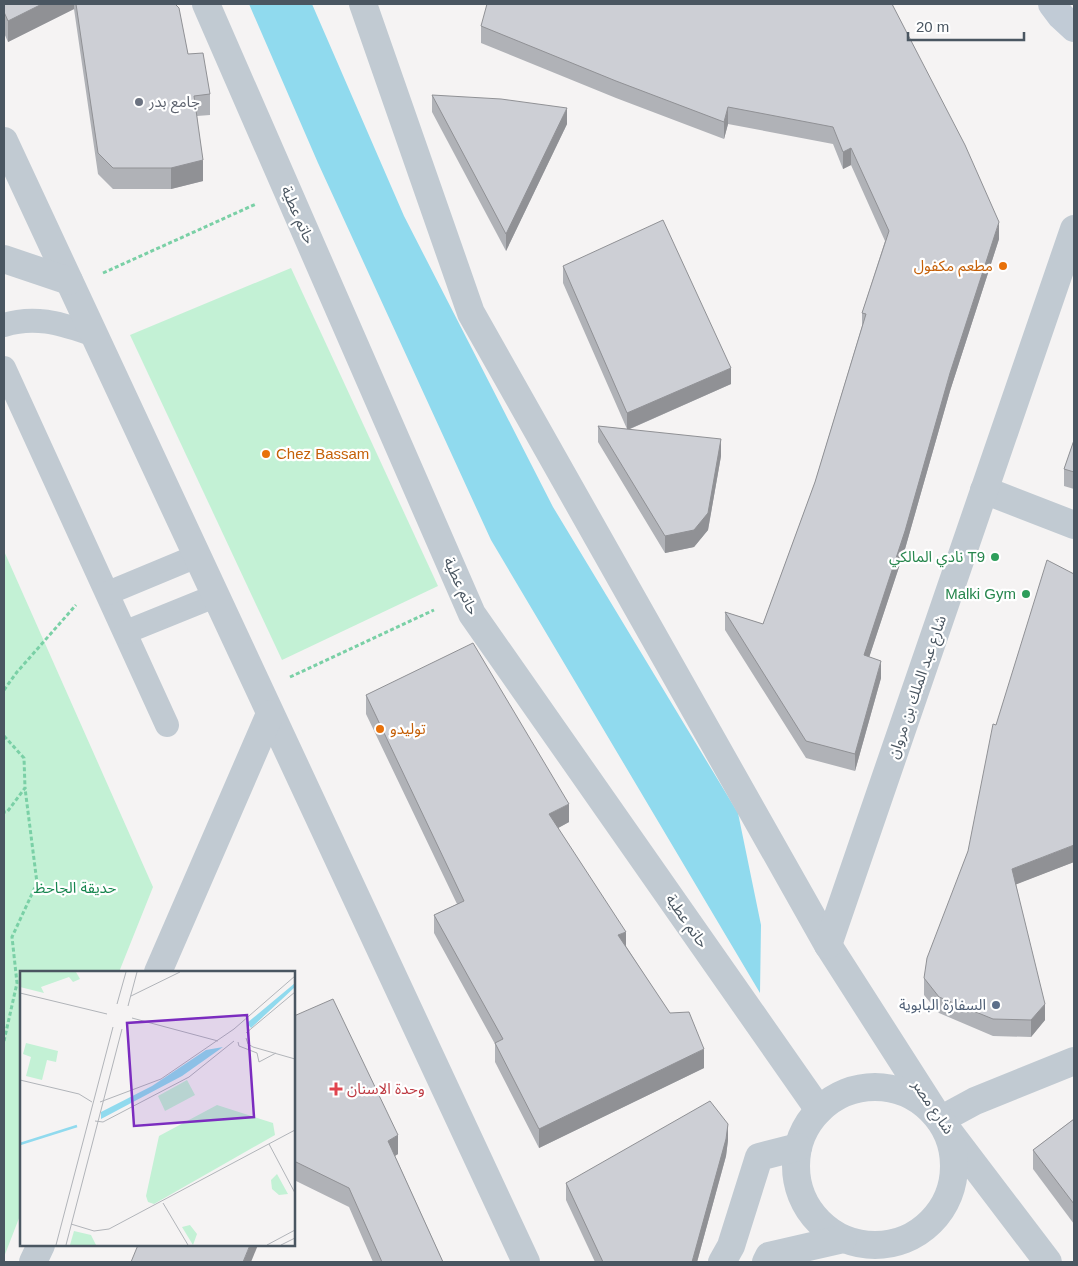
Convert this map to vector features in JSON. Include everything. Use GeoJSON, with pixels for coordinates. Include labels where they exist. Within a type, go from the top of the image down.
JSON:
{"type":"FeatureCollection","features":[{"type":"Feature","properties":{"kind":"main road"},"geometry":{"type":"LineString","coordinates":[[1052,4],[1074,28]]}},
{"type":"Feature","properties":{"kind":"street","name":"حاتم عطية"},"geometry":{"type":"LineString","coordinates":[[206,4],[472,614],[819,1110]]}},
{"type":"Feature","properties":{"kind":"street"},"geometry":{"type":"LineString","coordinates":[[364,4],[470,313],[828,945]]}},
{"type":"Feature","properties":{"kind":"street"},"geometry":{"type":"LineString","coordinates":[[4,141],[92,334],[526,1262]]}},
{"type":"Feature","properties":{"kind":"street","name":"شارع عبد الملك بن مروان"},"geometry":{"type":"LineString","coordinates":[[828,945],[1074,229]]}},
{"type":"Feature","properties":{"kind":"street"},"geometry":{"type":"LineString","coordinates":[[4,259],[70,284]]}},
{"type":"Feature","properties":{"kind":"street"},"geometry":{"type":"LineString","coordinates":[[984,490],[1074,525]]}},
{"type":"Feature","properties":{"kind":"street"},"geometry":{"type":"LineString","coordinates":[[158,971],[265,702]]}},
{"type":"Feature","properties":{"kind":"street","name":"شارع مصر"},"geometry":{"type":"LineString","coordinates":[[828,945],[940,1120],[1048,1262]]}},
{"type":"Feature","properties":{"kind":"street"},"geometry":{"type":"LineString","coordinates":[[940,1120],[975,1101],[1074,1061]]}},
{"type":"Feature","properties":{"kind":"street"},"geometry":{"type":"LineString","coordinates":[[881,1086],[904,1092],[925,1104],[940,1120],[951,1145],[954,1171],[948,1198],[933,1220],[893,1254],[843,1239],[824,1228],[810,1211],[799,1191],[796,1169],[798,1147],[806,1127],[819,1110],[837,1096],[859,1088],[881,1086]]}},
{"type":"Feature","properties":{"kind":"street"},"geometry":{"type":"LineString","coordinates":[[722,1262],[730,1246],[759,1157],[798,1147]]}},
{"type":"Feature","properties":{"kind":"street"},"geometry":{"type":"LineString","coordinates":[[766,1262],[769,1256],[843,1239]]}},
{"type":"Feature","properties":{"kind":"street"},"geometry":{"type":"LineString","coordinates":[[33,1262],[41,1246]]}},
{"type":"Feature","properties":{"kind":"lane"},"geometry":{"type":"LineString","coordinates":[[4,325],[17,321],[48,320],[92,334]]}},
{"type":"Feature","properties":{"kind":"lane"},"geometry":{"type":"LineString","coordinates":[[4,368],[167,725]]}},
{"type":"Feature","properties":{"kind":"lane"},"geometry":{"type":"LineString","coordinates":[[104,585],[197,556]]}},
{"type":"Feature","properties":{"kind":"lane"},"geometry":{"type":"LineString","coordinates":[[126,632],[215,596]]}},
{"type":"Feature","properties":{"kind":"path"},"geometry":{"type":"LineString","coordinates":[[70,284],[287,190]]}},
{"type":"Feature","properties":{"kind":"path"},"geometry":{"type":"LineString","coordinates":[[4,690],[17,672],[104,585]]}},
{"type":"Feature","properties":{"kind":"path"},"geometry":{"type":"LineString","coordinates":[[265,702],[464,596]]}},
{"type":"Feature","properties":{"kind":"path"},"geometry":{"type":"LineString","coordinates":[[4,736],[24,758],[25,788],[36,883],[12,937],[17,983],[4,1041]]}},
{"type":"Feature","properties":{"kind":"path"},"geometry":{"type":"LineString","coordinates":[[4,812],[7,812],[25,788]]}},
{"type":"Feature","properties":{"kind":"green space"},"geometry":{"type":"Polygon","coordinates":[[[291,268],[438,586],[282,660],[130,335],[291,268]]]}},
{"type":"Feature","properties":{"kind":"green space","name":"حديقة الجاحظ"},"geometry":{"type":"Polygon","coordinates":[[[4,551],[153,887],[119,971],[20,971],[20,1216],[4,1257],[4,551]]]}},
{"type":"Feature","properties":{"kind":"water"},"geometry":{"type":"Polygon","coordinates":[[[249,4],[312,4],[404,216],[553,507],[738,813],[761,925],[760,993],[491,540],[318,163],[249,4]]]}},
{"type":"Feature","properties":{"kind":"building"},"geometry":{"type":"Polygon","coordinates":[[[4,4],[42,4],[8,21],[4,12],[4,4]]]}},
{"type":"Feature","properties":{"kind":"building"},"geometry":{"type":"Polygon","coordinates":[[[76,4],[175,4],[179,8],[188,54],[203,53],[210,94],[194,96],[203,160],[171,168],[113,168],[98,153],[76,4]]]}},
{"type":"Feature","properties":{"kind":"building"},"geometry":{"type":"Polygon","coordinates":[[[487,4],[892,4],[965,145],[999,222],[950,373],[905,531],[864,655],[881,661],[855,754],[806,741],[725,612],[763,624],[815,482],[866,314],[862,313],[889,231],[851,148],[843,152],[833,127],[728,107],[724,122],[616,81],[481,26],[487,4]]]}},
{"type":"Feature","properties":{"kind":"building"},"geometry":{"type":"Polygon","coordinates":[[[432,95],[501,99],[567,108],[506,234],[432,95]]]}},
{"type":"Feature","properties":{"kind":"building"},"geometry":{"type":"Polygon","coordinates":[[[663,220],[731,368],[627,413],[563,266],[663,220]]]}},
{"type":"Feature","properties":{"kind":"building"},"geometry":{"type":"Polygon","coordinates":[[[598,426],[721,439],[708,513],[694,530],[665,536],[598,426]]]}},
{"type":"Feature","properties":{"kind":"building"},"geometry":{"type":"Polygon","coordinates":[[[1074,440],[1074,472],[1064,469],[1074,440]]]}},
{"type":"Feature","properties":{"kind":"building"},"geometry":{"type":"Polygon","coordinates":[[[1047,560],[1074,574],[1074,845],[1012,869],[1045,1004],[1031,1020],[993,1019],[939,997],[924,978],[927,958],[968,851],[993,724],[996,725],[1047,560]]]}},
{"type":"Feature","properties":{"kind":"building"},"geometry":{"type":"Polygon","coordinates":[[[473,643],[569,804],[549,814],[626,932],[618,935],[670,1013],[689,1012],[704,1049],[539,1129],[495,1043],[503,1039],[434,915],[464,901],[366,695],[473,643]]]}},
{"type":"Feature","properties":{"kind":"building"},"geometry":{"type":"Polygon","coordinates":[[[333,999],[398,1135],[388,1141],[443,1262],[382,1262],[349,1188],[295,1161],[295,1016],[333,999]]]}},
{"type":"Feature","properties":{"kind":"building"},"geometry":{"type":"Polygon","coordinates":[[[710,1101],[728,1124],[726,1139],[692,1262],[603,1262],[566,1183],[710,1101]]]}},
{"type":"Feature","properties":{"kind":"building"},"geometry":{"type":"Polygon","coordinates":[[[1074,1119],[1074,1204],[1033,1150],[1074,1119]]]}},
{"type":"Feature","properties":{"kind":"building"},"geometry":{"type":"Polygon","coordinates":[[[138,1246],[250,1246],[243,1262],[131,1262],[138,1246]]]}},
{"type":"Feature","properties":{"kind":"place","name":"جامع بدر"},"geometry":{"type":"Point","coordinates":[139,102]}},
{"type":"Feature","properties":{"kind":"place","name":"مطعم مكفول"},"geometry":{"type":"Point","coordinates":[1003,266]}},
{"type":"Feature","properties":{"kind":"place","name":"Chez Bassam"},"geometry":{"type":"Point","coordinates":[266,454]}},
{"type":"Feature","properties":{"kind":"place","name":"نادي المالكي T9"},"geometry":{"type":"Point","coordinates":[995,557]}},
{"type":"Feature","properties":{"kind":"place","name":"Malki Gym"},"geometry":{"type":"Point","coordinates":[1026,594]}},
{"type":"Feature","properties":{"kind":"place","name":"توليدو"},"geometry":{"type":"Point","coordinates":[380,729]}},
{"type":"Feature","properties":{"kind":"place","name":"السفارة البابوية"},"geometry":{"type":"Point","coordinates":[996,1005]}},
{"type":"Feature","properties":{"kind":"place","name":"وحدة الاسنان"},"geometry":{"type":"Point","coordinates":[336,1089]}}]}
